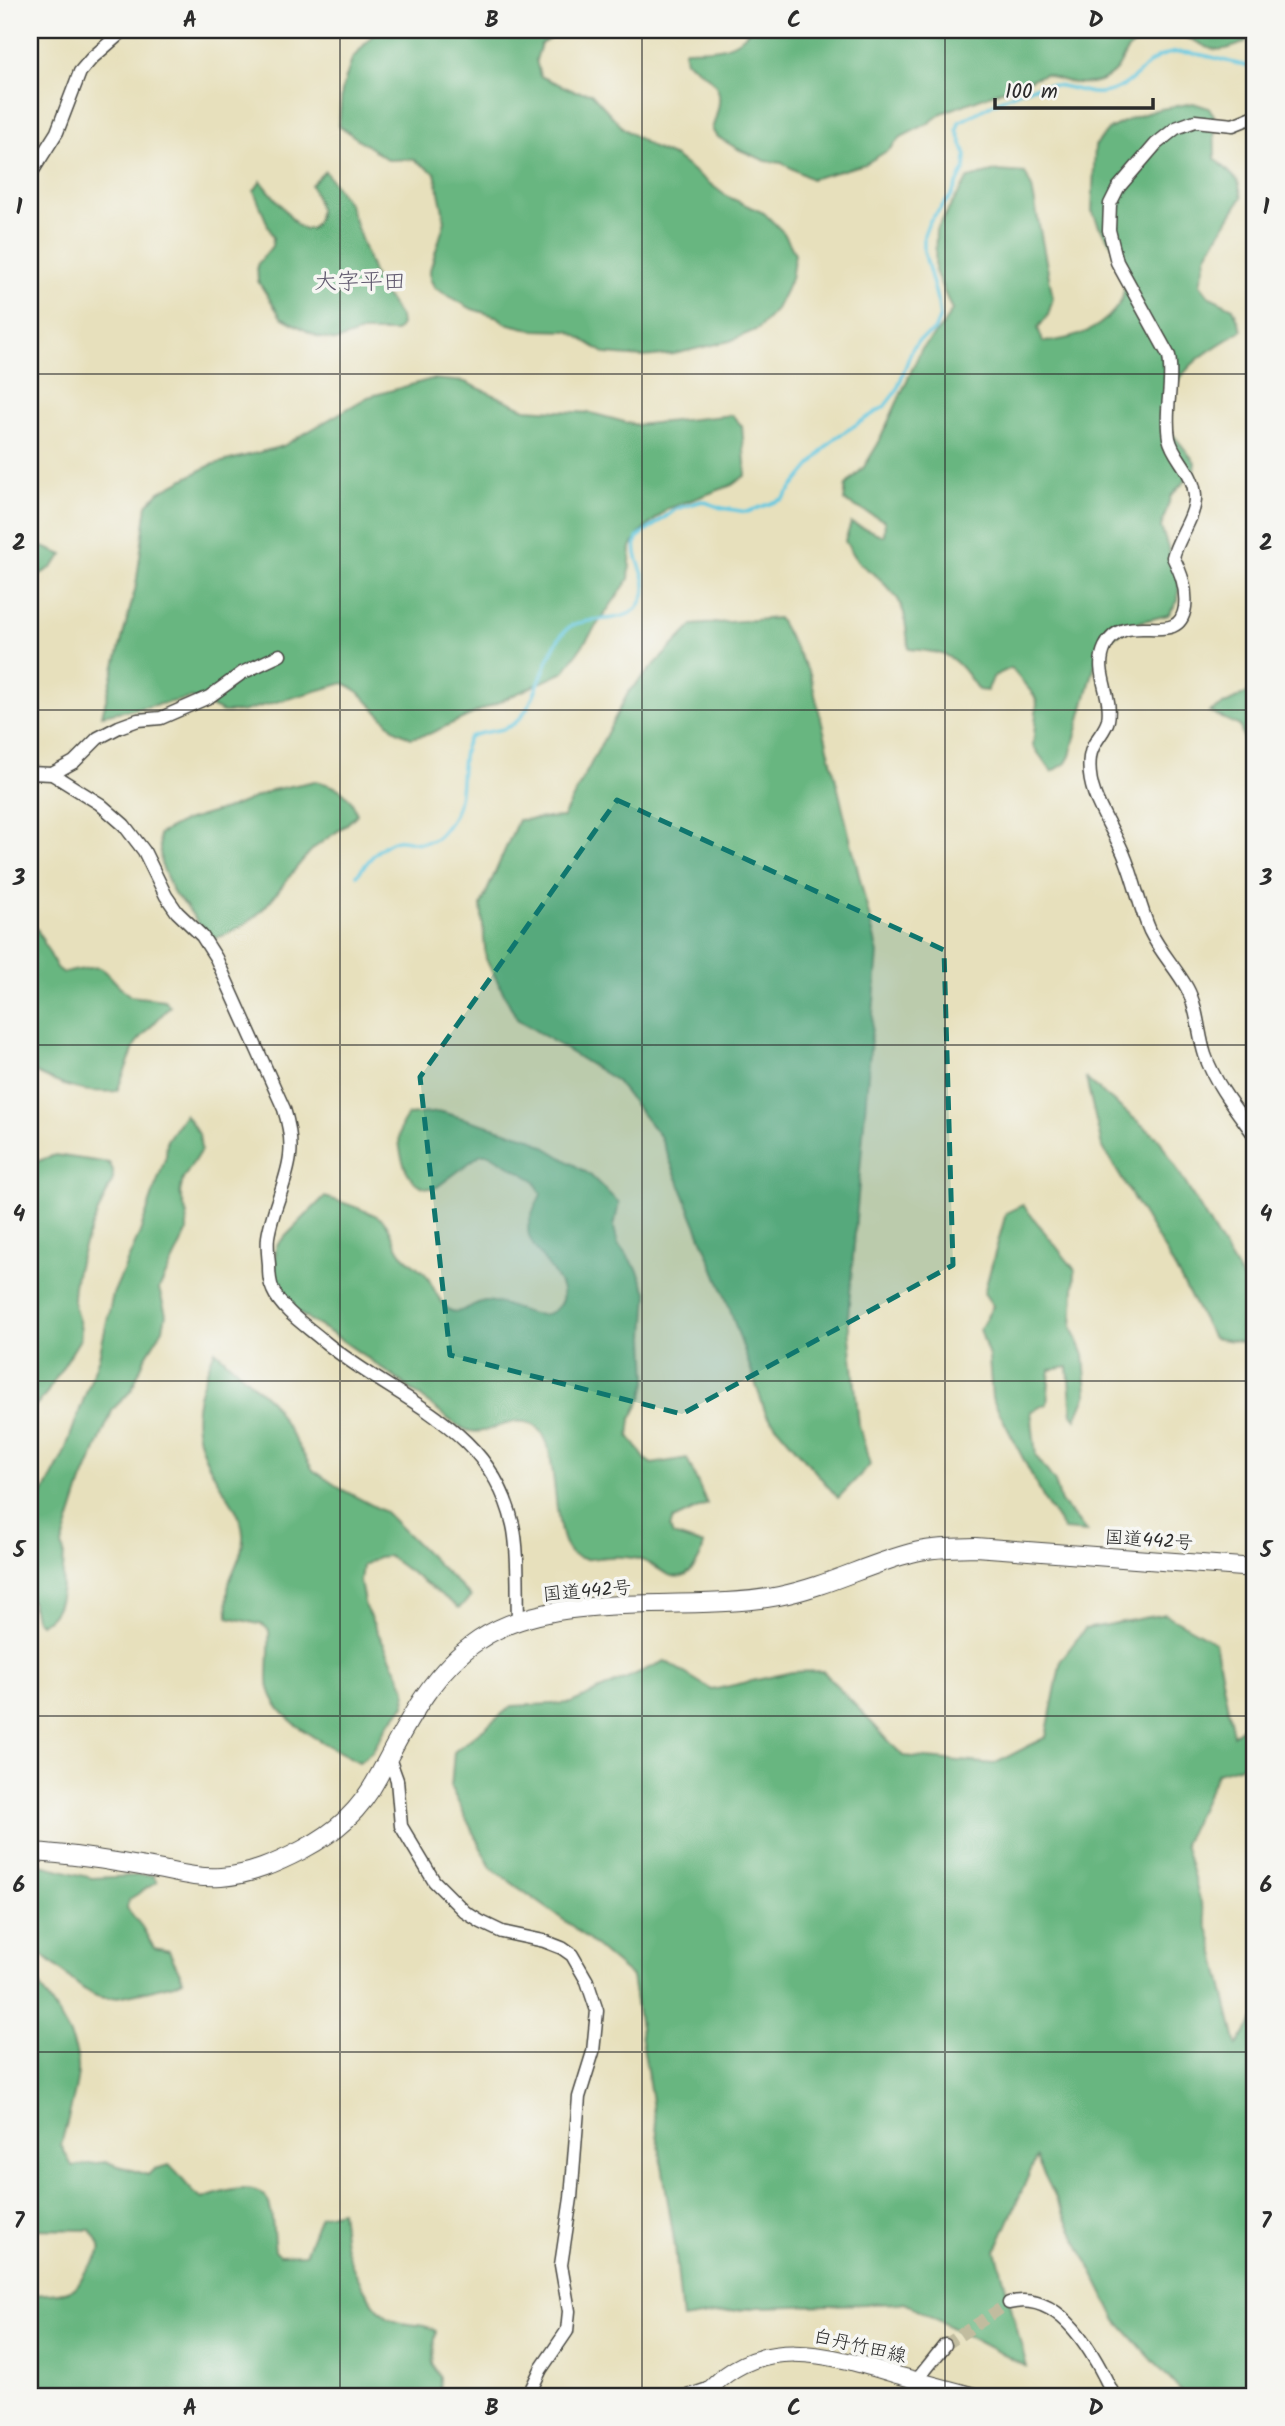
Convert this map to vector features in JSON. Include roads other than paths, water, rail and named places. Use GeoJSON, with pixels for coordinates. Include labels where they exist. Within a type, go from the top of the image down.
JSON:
{"type":"FeatureCollection","features":[{"type":"Feature","properties":{"kind":"highway","name":"国道442号"},"geometry":{"type":"LineString","coordinates":[[30,1852],[72,1854],[219,1878],[261,1869],[326,1837],[346,1822],[363,1802],[417,1707],[439,1675],[479,1640],[518,1620],[555,1611],[747,1601],[814,1588],[912,1553],[939,1548],[975,1547],[1255,1567]]}},
{"type":"Feature","properties":{"kind":"main road","name":"白丹竹田線"},"geometry":{"type":"LineString","coordinates":[[707,2392],[737,2368],[755,2360],[774,2354],[802,2353],[831,2357],[975,2396]]}},
{"type":"Feature","properties":{"kind":"street"},"geometry":{"type":"LineString","coordinates":[[30,175],[57,132],[80,72],[124,30]]}},
{"type":"Feature","properties":{"kind":"street"},"geometry":{"type":"LineString","coordinates":[[1255,116],[1234,125],[1195,121],[1176,128],[1156,144],[1118,188],[1110,204],[1109,230],[1117,262],[1169,356],[1172,371],[1167,419],[1170,441],[1190,474],[1195,498],[1191,518],[1177,540],[1173,557],[1183,577],[1186,598],[1184,618],[1165,629],[1125,629],[1104,648],[1100,671],[1108,707],[1108,722],[1093,744],[1090,760],[1093,792],[1126,859],[1149,928],[1188,990],[1206,1057],[1233,1106],[1255,1136]]}},
{"type":"Feature","properties":{"kind":"street"},"geometry":{"type":"LineString","coordinates":[[52,774],[74,762],[98,738],[138,720],[161,718],[209,697],[242,673],[280,654]]}},
{"type":"Feature","properties":{"kind":"street"},"geometry":{"type":"LineString","coordinates":[[30,773],[52,774],[100,804],[124,824],[144,851],[166,896],[177,912],[202,936],[216,958],[284,1109],[291,1131],[290,1157],[268,1240],[269,1275],[273,1291],[289,1312],[336,1351],[378,1381],[415,1402],[472,1446],[492,1472],[507,1502],[514,1528],[518,1620]]}},
{"type":"Feature","properties":{"kind":"street"},"geometry":{"type":"LineString","coordinates":[[389,1758],[397,1780],[401,1826],[435,1881],[465,1912],[481,1922],[502,1932],[544,1941],[572,1955],[587,1981],[597,2011],[593,2052],[579,2097],[571,2197],[561,2265],[569,2311],[567,2331],[541,2369],[528,2396]]}},
{"type":"Feature","properties":{"kind":"street"},"geometry":{"type":"LineString","coordinates":[[1009,2303],[1023,2299],[1042,2304],[1063,2318],[1076,2330],[1114,2396]]}},
{"type":"Feature","properties":{"kind":"street"},"geometry":{"type":"LineString","coordinates":[[917,2380],[946,2345]]}},
{"type":"Feature","properties":{"kind":"street"},"geometry":{"type":"LineString","coordinates":[[687,2396],[707,2392]]}},
{"type":"Feature","properties":{"kind":"waterway"},"geometry":{"type":"LineString","coordinates":[[357,875],[385,845],[397,840],[431,841],[443,831],[459,800],[463,758],[469,737],[510,726],[524,714],[562,634],[579,623],[627,615],[640,604],[645,586],[636,555],[637,538],[676,509],[702,501],[747,512],[783,499],[835,438],[884,407],[897,390],[912,349],[918,341],[934,331],[940,317],[924,251],[924,235],[929,222],[951,196],[965,168],[966,155],[957,130],[959,122],[1002,99],[1037,86],[1056,85],[1092,93],[1114,90],[1163,55],[1188,53],[1255,67]]}},
{"type":"Feature","properties":{"kind":"tunnel"},"geometry":{"type":"LineString","coordinates":[[945,2345],[1009,2303]]}},
{"type":"Feature","properties":{"kind":"district","name":"大字平田"},"geometry":{"type":"Point","coordinates":[360,281]}}]}
